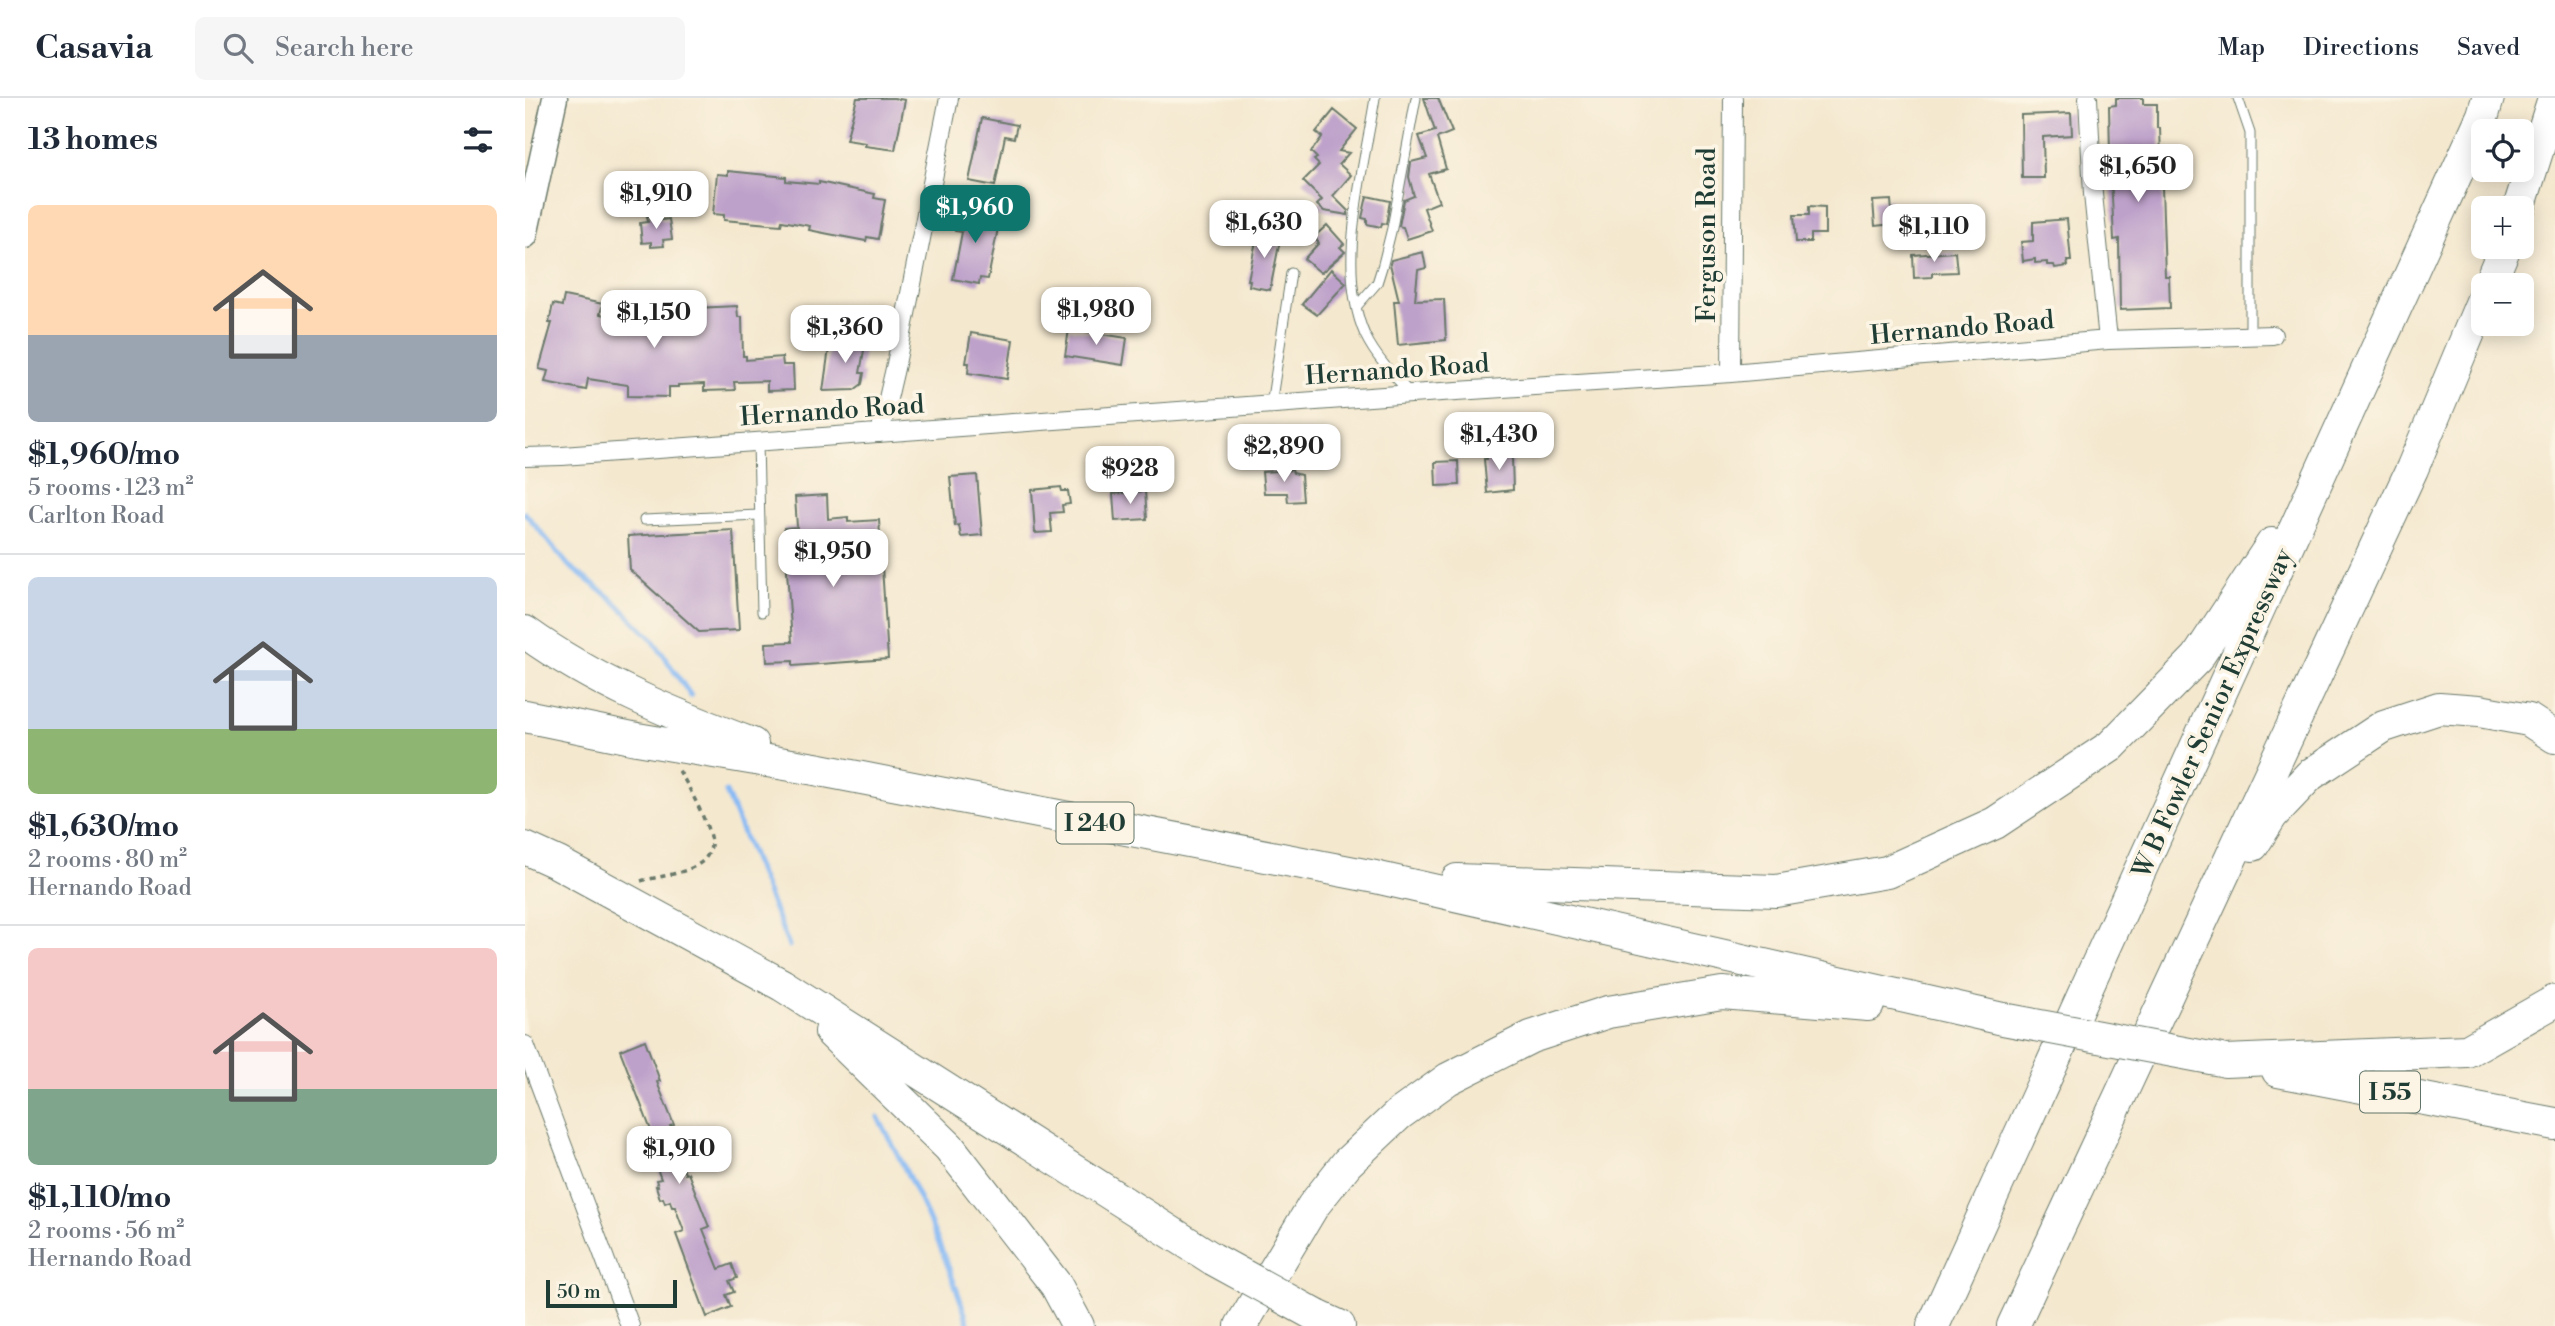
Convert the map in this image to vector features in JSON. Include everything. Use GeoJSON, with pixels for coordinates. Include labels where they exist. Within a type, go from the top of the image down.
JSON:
{"type":"FeatureCollection","features":[{"type":"Feature","properties":{"kind":"highway","name":"W B Fowler Senior Expressway"},"geometry":{"type":"LineString","coordinates":[[1933,1326],[2375,355],[2483,115],[2488,98]]}},
{"type":"Feature","properties":{"kind":"highway"},"geometry":{"type":"LineString","coordinates":[[2523,196],[2554,98]]}},
{"type":"Feature","properties":{"kind":"highway"},"geometry":{"type":"LineString","coordinates":[[2013,1326],[2406,482],[2471,328]]}},
{"type":"Feature","properties":{"kind":"highway"},"geometry":{"type":"LineString","coordinates":[[1375,877],[1776,891],[1887,872],[1995,823],[2112,746],[2197,658],[2276,537],[2375,355]]}},
{"type":"Feature","properties":{"kind":"highway"},"geometry":{"type":"LineString","coordinates":[[525,632],[585,671],[618,688],[815,769]]}},
{"type":"Feature","properties":{"kind":"highway"},"geometry":{"type":"LineString","coordinates":[[2217,889],[2240,865],[2272,815],[2310,775],[2384,726],[2439,708],[2529,720],[2555,737]]}},
{"type":"Feature","properties":{"kind":"highway","name":"I 240"},"geometry":{"type":"LineString","coordinates":[[525,716],[1375,877]]}},
{"type":"Feature","properties":{"kind":"highway"},"geometry":{"type":"LineString","coordinates":[[525,848],[558,863],[782,985],[1213,1259],[1328,1321]]}},
{"type":"Feature","properties":{"kind":"highway"},"geometry":{"type":"LineString","coordinates":[[1375,877],[1992,1017]]}},
{"type":"Feature","properties":{"kind":"highway"},"geometry":{"type":"LineString","coordinates":[[782,985],[949,1147],[1056,1285],[1078,1326]]}},
{"type":"Feature","properties":{"kind":"highway"},"geometry":{"type":"LineString","coordinates":[[1241,1326],[1313,1206],[1347,1163],[1398,1115],[1448,1079],[1531,1037],[1608,1012],[1722,993],[1992,1017]]}},
{"type":"Feature","properties":{"kind":"highway"},"geometry":{"type":"LineString","coordinates":[[2223,1060],[2467,1051],[2555,1001]]}},
{"type":"Feature","properties":{"kind":"highway","name":"I 55"},"geometry":{"type":"LineString","coordinates":[[1992,1017],[2555,1124]]}},
{"type":"Feature","properties":{"kind":"street"},"geometry":{"type":"LineString","coordinates":[[525,236],[555,98]]}},
{"type":"Feature","properties":{"kind":"street"},"geometry":{"type":"LineString","coordinates":[[880,433],[949,98]]}},
{"type":"Feature","properties":{"kind":"street","name":"Ferguson Road"},"geometry":{"type":"LineString","coordinates":[[1731,373],[1733,98]]}},
{"type":"Feature","properties":{"kind":"street"},"geometry":{"type":"LineString","coordinates":[[2088,98],[2093,194],[2108,341]]}},
{"type":"Feature","properties":{"kind":"street","name":"Hernando Road"},"geometry":{"type":"LineString","coordinates":[[525,457],[1731,373],[2108,341],[2273,335]]}},
{"type":"Feature","properties":{"kind":"street"},"geometry":{"type":"LineString","coordinates":[[525,1045],[630,1326]]}},
{"type":"Feature","properties":{"kind":"lane"},"geometry":{"type":"LineString","coordinates":[[1375,98],[1355,212],[1351,264],[1357,306],[1365,335],[1385,367],[1411,394]]}},
{"type":"Feature","properties":{"kind":"lane"},"geometry":{"type":"LineString","coordinates":[[1357,306],[1377,283],[1383,264],[1416,98]]}},
{"type":"Feature","properties":{"kind":"lane"},"geometry":{"type":"LineString","coordinates":[[2238,98],[2250,133],[2250,336]]}},
{"type":"Feature","properties":{"kind":"lane"},"geometry":{"type":"LineString","coordinates":[[1271,405],[1291,273]]}},
{"type":"Feature","properties":{"kind":"lane"},"geometry":{"type":"LineString","coordinates":[[758,442],[762,612]]}},
{"type":"Feature","properties":{"kind":"lane"},"geometry":{"type":"LineString","coordinates":[[643,520],[759,515]]}},
{"type":"Feature","properties":{"kind":"path"},"geometry":{"type":"LineString","coordinates":[[608,890],[685,870],[703,860],[711,848],[709,835],[686,782],[662,743]]}},
{"type":"Feature","properties":{"kind":"building"},"geometry":{"type":"Polygon","coordinates":[[[857,98],[905,100],[895,150],[846,140],[857,98]]]}},
{"type":"Feature","properties":{"kind":"building"},"geometry":{"type":"Polygon","coordinates":[[[1424,98],[1438,98],[1452,132],[1437,138],[1446,169],[1429,174],[1439,202],[1424,208],[1432,231],[1407,239],[1403,227],[1399,226],[1404,200],[1414,196],[1409,177],[1411,162],[1427,158],[1419,136],[1435,131],[1424,98]]]}},
{"type":"Feature","properties":{"kind":"building"},"geometry":{"type":"Polygon","coordinates":[[[2116,98],[2143,98],[2143,104],[2157,104],[2165,276],[2169,276],[2170,308],[2120,310],[2119,239],[2114,240],[2109,106],[2116,105],[2116,98]]]}},
{"type":"Feature","properties":{"kind":"building"},"geometry":{"type":"Polygon","coordinates":[[[1334,110],[1357,129],[1339,151],[1349,153],[1339,164],[1351,175],[1333,196],[1348,211],[1348,215],[1324,211],[1317,205],[1322,200],[1303,181],[1319,165],[1311,152],[1322,137],[1316,132],[1334,110]]]}},
{"type":"Feature","properties":{"kind":"building"},"geometry":{"type":"Polygon","coordinates":[[[2071,113],[2072,135],[2043,137],[2044,178],[2022,178],[2021,115],[2071,113]]]}},
{"type":"Feature","properties":{"kind":"building"},"geometry":{"type":"Polygon","coordinates":[[[982,118],[1017,125],[1014,138],[1005,136],[995,186],[969,181],[982,118]]]}},
{"type":"Feature","properties":{"kind":"building"},"geometry":{"type":"Polygon","coordinates":[[[728,171],[786,177],[786,181],[819,182],[875,194],[874,198],[885,200],[878,239],[867,237],[866,241],[809,230],[810,226],[782,221],[781,225],[724,220],[724,215],[713,214],[717,174],[728,175],[728,171]]]}},
{"type":"Feature","properties":{"kind":"building"},"geometry":{"type":"Polygon","coordinates":[[[1367,196],[1390,201],[1386,224],[1382,223],[1381,227],[1367,224],[1367,219],[1362,218],[1367,196]]]}},
{"type":"Feature","properties":{"kind":"building"},"geometry":{"type":"Polygon","coordinates":[[[1891,200],[1893,224],[1875,226],[1873,201],[1891,200]]]}},
{"type":"Feature","properties":{"kind":"building"},"geometry":{"type":"Polygon","coordinates":[[[1809,206],[1825,207],[1825,234],[1811,234],[1811,242],[1796,242],[1794,215],[1809,215],[1809,206]]]}},
{"type":"Feature","properties":{"kind":"building"},"geometry":{"type":"Polygon","coordinates":[[[959,208],[991,212],[991,216],[1000,218],[988,279],[980,278],[979,284],[953,279],[962,232],[955,231],[959,208]]]}},
{"type":"Feature","properties":{"kind":"building"},"geometry":{"type":"Polygon","coordinates":[[[661,215],[661,220],[669,219],[672,239],[663,240],[664,246],[651,247],[651,242],[642,243],[640,223],[648,222],[647,216],[661,215]]]}},
{"type":"Feature","properties":{"kind":"building"},"geometry":{"type":"Polygon","coordinates":[[[2067,219],[2071,261],[2067,261],[2068,266],[2055,268],[2054,265],[2047,265],[2047,262],[2035,263],[2035,259],[2023,261],[2021,242],[2033,241],[2033,222],[2067,219]]]}},
{"type":"Feature","properties":{"kind":"building"},"geometry":{"type":"Polygon","coordinates":[[[1327,225],[1344,244],[1340,247],[1345,252],[1321,273],[1304,259],[1319,243],[1314,237],[1327,225]]]}},
{"type":"Feature","properties":{"kind":"building"},"geometry":{"type":"Polygon","coordinates":[[[1258,231],[1281,235],[1270,290],[1249,286],[1258,231]]]}},
{"type":"Feature","properties":{"kind":"building"},"geometry":{"type":"Polygon","coordinates":[[[1423,252],[1426,268],[1418,270],[1415,300],[1444,299],[1446,340],[1398,345],[1394,301],[1399,301],[1391,260],[1423,252]]]}},
{"type":"Feature","properties":{"kind":"building"},"geometry":{"type":"Polygon","coordinates":[[[1955,252],[1957,272],[1932,273],[1932,277],[1914,278],[1913,255],[1955,252]]]}},
{"type":"Feature","properties":{"kind":"building"},"geometry":{"type":"Polygon","coordinates":[[[1331,269],[1346,283],[1317,315],[1302,304],[1331,269]]]}},
{"type":"Feature","properties":{"kind":"building"},"geometry":{"type":"Polygon","coordinates":[[[564,296],[603,304],[600,314],[630,320],[631,308],[696,310],[737,306],[738,317],[742,317],[743,356],[746,356],[746,360],[782,357],[783,365],[793,365],[794,390],[767,391],[767,381],[734,382],[735,390],[704,391],[704,384],[678,385],[669,387],[669,397],[628,396],[628,385],[588,379],[586,390],[545,382],[548,371],[539,369],[552,323],[549,323],[553,304],[562,306],[564,296]]]}},
{"type":"Feature","properties":{"kind":"building"},"geometry":{"type":"Polygon","coordinates":[[[1069,329],[1127,338],[1123,365],[1065,356],[1069,329]]]}},
{"type":"Feature","properties":{"kind":"building"},"geometry":{"type":"Polygon","coordinates":[[[971,333],[1013,340],[1007,379],[968,373],[969,363],[966,363],[971,333]]]}},
{"type":"Feature","properties":{"kind":"building"},"geometry":{"type":"Polygon","coordinates":[[[866,339],[860,373],[864,373],[862,384],[854,390],[823,391],[830,341],[866,339]]]}},
{"type":"Feature","properties":{"kind":"building"},"geometry":{"type":"Polygon","coordinates":[[[1509,450],[1512,457],[1513,490],[1487,493],[1484,459],[1487,459],[1486,452],[1509,450]]]}},
{"type":"Feature","properties":{"kind":"building"},"geometry":{"type":"Polygon","coordinates":[[[1458,461],[1459,485],[1436,486],[1435,462],[1458,461]]]}},
{"type":"Feature","properties":{"kind":"building"},"geometry":{"type":"Polygon","coordinates":[[[1292,470],[1293,473],[1301,475],[1303,501],[1288,502],[1287,493],[1264,493],[1262,472],[1292,470]]]}},
{"type":"Feature","properties":{"kind":"building"},"geometry":{"type":"Polygon","coordinates":[[[977,475],[982,535],[961,537],[959,525],[955,526],[950,477],[977,475]]]}},
{"type":"Feature","properties":{"kind":"building"},"geometry":{"type":"Polygon","coordinates":[[[1061,487],[1062,491],[1068,491],[1070,504],[1062,505],[1063,512],[1050,513],[1052,532],[1035,533],[1032,490],[1061,487]]]}},
{"type":"Feature","properties":{"kind":"building"},"geometry":{"type":"Polygon","coordinates":[[[1145,491],[1147,519],[1115,521],[1113,494],[1145,491]]]}},
{"type":"Feature","properties":{"kind":"building"},"geometry":{"type":"Polygon","coordinates":[[[827,495],[828,519],[848,517],[848,522],[879,520],[888,659],[793,666],[793,661],[767,662],[766,643],[792,642],[784,528],[797,527],[795,497],[827,495]]]}},
{"type":"Feature","properties":{"kind":"building"},"geometry":{"type":"Polygon","coordinates":[[[733,530],[739,630],[699,632],[630,570],[628,536],[733,530]]]}},
{"type":"Feature","properties":{"kind":"building"},"geometry":{"type":"Polygon","coordinates":[[[645,1040],[660,1081],[657,1082],[674,1125],[670,1126],[672,1130],[668,1131],[681,1169],[683,1168],[685,1174],[688,1173],[709,1227],[703,1229],[719,1269],[732,1264],[737,1278],[729,1281],[734,1292],[726,1295],[731,1307],[707,1317],[676,1234],[684,1231],[675,1207],[672,1207],[670,1201],[665,1203],[663,1198],[660,1199],[656,1180],[661,1179],[656,1166],[664,1164],[620,1050],[645,1040]]]}},
{"type":"Feature","properties":{"kind":"waterway"},"geometry":{"type":"LineString","coordinates":[[525,513],[569,566],[612,599],[653,640],[691,696]]}},
{"type":"Feature","properties":{"kind":"waterway"},"geometry":{"type":"LineString","coordinates":[[726,792],[789,946]]}},
{"type":"Feature","properties":{"kind":"waterway"},"geometry":{"type":"LineString","coordinates":[[878,1117],[929,1219],[969,1326]]}}]}
